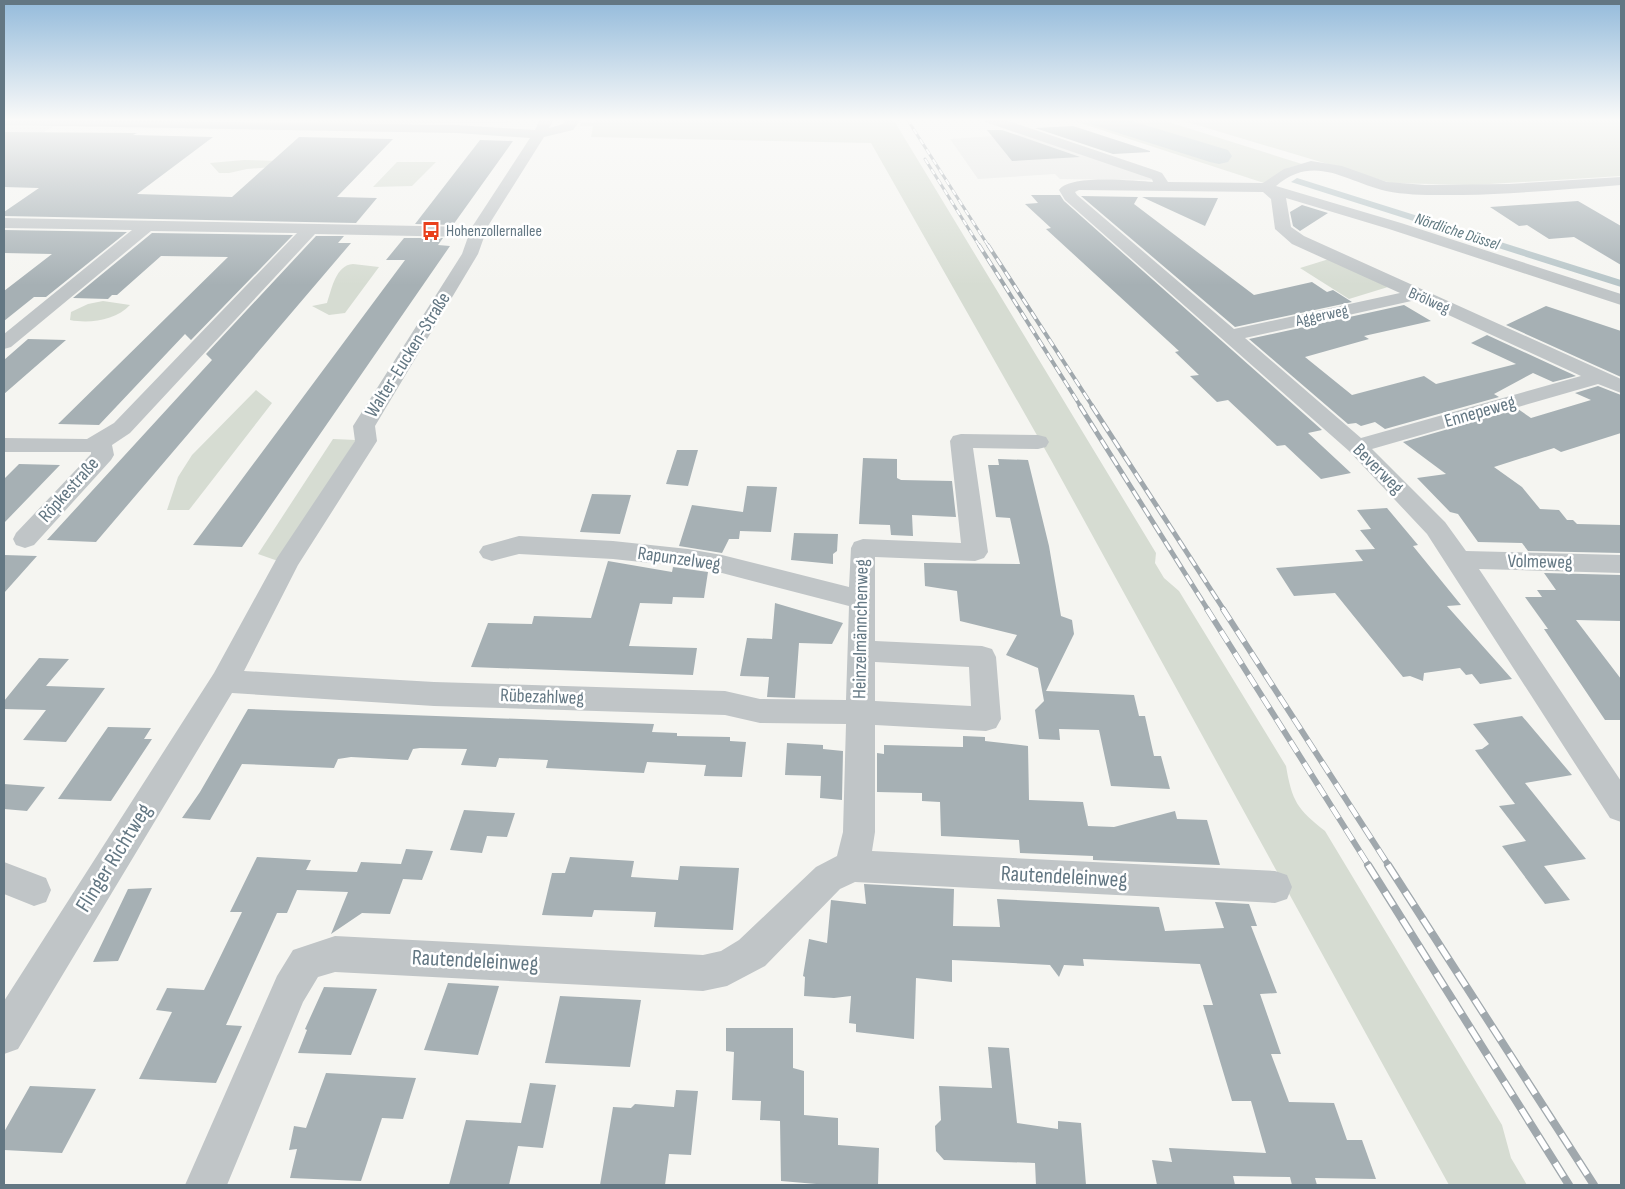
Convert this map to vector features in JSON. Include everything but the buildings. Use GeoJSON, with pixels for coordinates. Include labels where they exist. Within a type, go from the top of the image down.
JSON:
{"type":"FeatureCollection","features":[{"type":"Feature","properties":{"kind":"street","name":"Walter-Eucken-Straße"},"geometry":{"type":"LineString","coordinates":[[224,681],[242,645],[278,584],[286,564],[366,441],[364,426],[470,254],[478,232],[514,174]]}},
{"type":"Feature","properties":{"kind":"street"},"geometry":{"type":"LineString","coordinates":[[1154,174],[1158,176],[1164,186]]}},
{"type":"Feature","properties":{"kind":"street"},"geometry":{"type":"LineString","coordinates":[[1277,180],[1286,174]]}},
{"type":"Feature","properties":{"kind":"street"},"geometry":{"type":"LineString","coordinates":[[1348,174],[1387,186],[1426,189],[1503,189],[1621,181]]}},
{"type":"Feature","properties":{"kind":"street"},"geometry":{"type":"LineString","coordinates":[[1067,190],[1080,185],[1164,186],[1277,180],[1395,226],[1621,300]]}},
{"type":"Feature","properties":{"kind":"street","name":"Brölweg"},"geometry":{"type":"LineString","coordinates":[[1277,180],[1281,224],[1287,233],[1416,295],[1621,386]]}},
{"type":"Feature","properties":{"kind":"street","name":"Beverweg"},"geometry":{"type":"LineString","coordinates":[[1067,190],[1070,197],[1357,446],[1436,528],[1459,560],[1621,808]]}},
{"type":"Feature","properties":{"kind":"street"},"geometry":{"type":"LineString","coordinates":[[4,222],[478,232]]}},
{"type":"Feature","properties":{"kind":"street"},"geometry":{"type":"LineString","coordinates":[[4,343],[148,225]]}},
{"type":"Feature","properties":{"kind":"street"},"geometry":{"type":"LineString","coordinates":[[100,443],[122,428],[310,229]]}},
{"type":"Feature","properties":{"kind":"street","name":"Aggerweg"},"geometry":{"type":"LineString","coordinates":[[1229,336],[1416,295]]}},
{"type":"Feature","properties":{"kind":"street","name":"Ennepeweg"},"geometry":{"type":"LineString","coordinates":[[1357,446],[1602,377]]}},
{"type":"Feature","properties":{"kind":"street","name":"Heinzelmännchenweg"},"geometry":{"type":"LineString","coordinates":[[860,712],[862,548],[975,552],[961,441],[1038,442]]}},
{"type":"Feature","properties":{"kind":"street","name":"Röpkestraße"},"geometry":{"type":"LineString","coordinates":[[4,445],[74,446],[100,443],[103,455],[24,539]]}},
{"type":"Feature","properties":{"kind":"street","name":"Rapunzelweg"},"geometry":{"type":"LineString","coordinates":[[492,552],[520,545],[613,550],[688,558],[722,564],[862,600]]}},
{"type":"Feature","properties":{"kind":"street","name":"Volmeweg"},"geometry":{"type":"LineString","coordinates":[[1459,560],[1621,564]]}},
{"type":"Feature","properties":{"kind":"street","name":"Rübezahlweg"},"geometry":{"type":"LineString","coordinates":[[224,681],[434,694],[725,703],[760,710],[860,712],[986,719],[982,657],[861,651]]}},
{"type":"Feature","properties":{"kind":"street","name":"Flinger Richtweg"},"geometry":{"type":"LineString","coordinates":[[4,1035],[224,681]]}},
{"type":"Feature","properties":{"kind":"street"},"geometry":{"type":"LineString","coordinates":[[852,866],[859,832],[860,712]]}},
{"type":"Feature","properties":{"kind":"street","name":"Rautendeleinweg"},"geometry":{"type":"LineString","coordinates":[[206,1185],[290,989],[306,963],[335,954],[703,973],[727,968],[752,953],[828,878],[852,866],[1275,887]]}},
{"type":"Feature","properties":{"kind":"shaded area"},"geometry":{"type":"Polygon","coordinates":[[[385,174],[424,174],[412,186],[373,187],[385,174]]]}},
{"type":"Feature","properties":{"kind":"shaded area"},"geometry":{"type":"Polygon","coordinates":[[[889,174],[927,174],[1156,553],[1155,563],[1164,578],[1179,591],[1286,766],[1297,803],[1325,831],[1502,1125],[1511,1158],[1527,1185],[1449,1185],[1051,460],[889,174]]]}},
{"type":"Feature","properties":{"kind":"shaded area"},"geometry":{"type":"Polygon","coordinates":[[[975,174],[1048,174],[978,179],[975,174]]]}},
{"type":"Feature","properties":{"kind":"shaded area"},"geometry":{"type":"Polygon","coordinates":[[[1055,174],[1141,174],[1154,180],[1060,179],[1055,174]]]}},
{"type":"Feature","properties":{"kind":"shaded area"},"geometry":{"type":"Polygon","coordinates":[[[1238,174],[1278,174],[1264,183],[1238,174]]]}},
{"type":"Feature","properties":{"kind":"shaded area"},"geometry":{"type":"Polygon","coordinates":[[[1363,174],[1621,174],[1621,176],[1473,185],[1391,183],[1363,174]]]}},
{"type":"Feature","properties":{"kind":"shaded area"},"geometry":{"type":"Polygon","coordinates":[[[1329,259],[1388,287],[1349,299],[1300,268],[1329,259]]]}},
{"type":"Feature","properties":{"kind":"shaded area"},"geometry":{"type":"Polygon","coordinates":[[[353,264],[379,267],[345,313],[329,315],[312,306],[327,303],[333,284],[342,268],[353,264]]]}},
{"type":"Feature","properties":{"kind":"shaded area"},"geometry":{"type":"Polygon","coordinates":[[[103,301],[130,305],[118,314],[102,320],[70,320],[71,312],[88,304],[103,301]]]}},
{"type":"Feature","properties":{"kind":"shaded area"},"geometry":{"type":"Polygon","coordinates":[[[256,390],[272,403],[189,510],[167,510],[178,477],[192,455],[256,390]]]}},
{"type":"Feature","properties":{"kind":"shaded area"},"geometry":{"type":"Polygon","coordinates":[[[333,439],[356,440],[278,561],[258,554],[333,439]]]}},
{"type":"Feature","properties":{"kind":"water","name":"Nördliche Düssel"},"geometry":{"type":"Polygon","coordinates":[[[1297,178],[1621,280],[1621,287],[1291,182],[1297,178]]]}},
{"type":"Feature","properties":{"kind":"railway"},"geometry":{"type":"LineString","coordinates":[[935,174],[980,247]]}},
{"type":"Feature","properties":{"kind":"railway"},"geometry":{"type":"LineString","coordinates":[[943,174],[989,247]]}},
{"type":"Feature","properties":{"kind":"railway"},"geometry":{"type":"LineString","coordinates":[[979,245],[1081,407]]}},
{"type":"Feature","properties":{"kind":"railway"},"geometry":{"type":"LineString","coordinates":[[988,245],[1093,407]]}},
{"type":"Feature","properties":{"kind":"railway"},"geometry":{"type":"LineString","coordinates":[[1080,406],[1208,610]]}},
{"type":"Feature","properties":{"kind":"railway"},"geometry":{"type":"LineString","coordinates":[[1092,406],[1224,610]]}},
{"type":"Feature","properties":{"kind":"railway"},"geometry":{"type":"LineString","coordinates":[[1207,609],[1369,866]]}},
{"type":"Feature","properties":{"kind":"railway"},"geometry":{"type":"LineString","coordinates":[[1223,609],[1389,866]]}},
{"type":"Feature","properties":{"kind":"railway"},"geometry":{"type":"LineString","coordinates":[[1368,865],[1569,1185]]}},
{"type":"Feature","properties":{"kind":"railway"},"geometry":{"type":"LineString","coordinates":[[1388,865],[1594,1185]]}},
{"type":"Feature","properties":{"kind":"place","name":"Hohenzollernallee"},"geometry":{"type":"Point","coordinates":[431,231]}}]}
